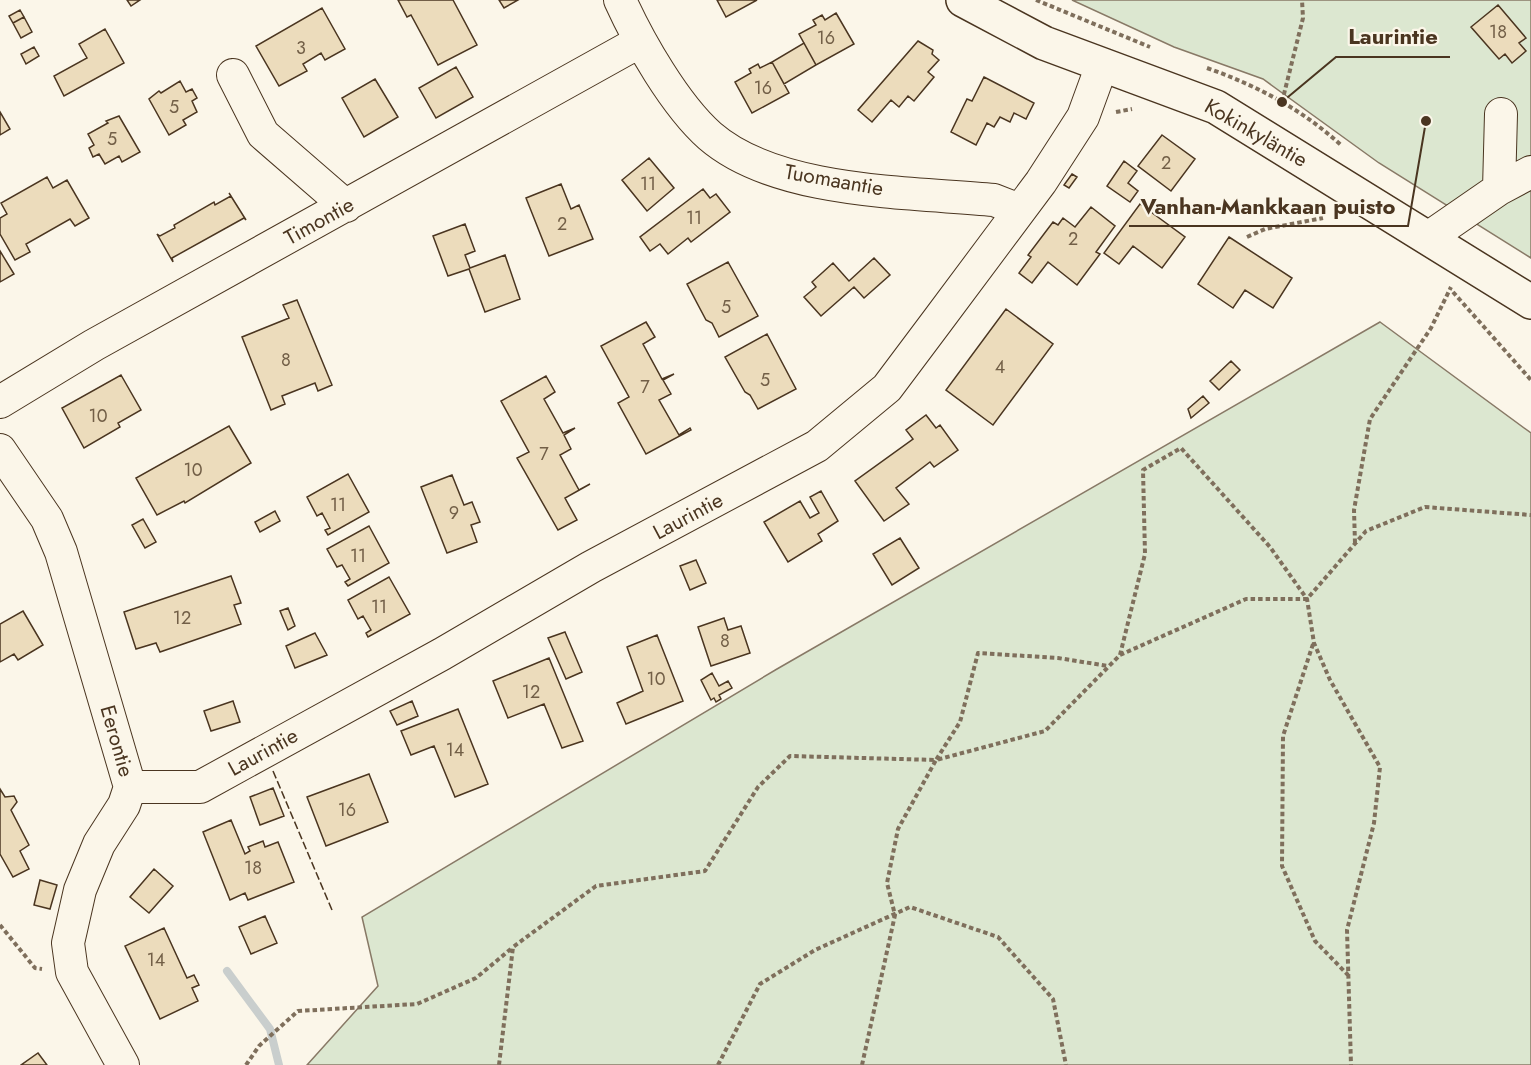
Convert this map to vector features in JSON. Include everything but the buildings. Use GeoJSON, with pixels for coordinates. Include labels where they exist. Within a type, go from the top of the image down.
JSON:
{"type":"FeatureCollection","features":[{"type":"Feature","properties":{"kind":"main road","name":"Kokinkyläntie"},"geometry":{"type":"LineString","coordinates":[[963,0],[1044,43],[1216,107],[1531,302]]}},
{"type":"Feature","properties":{"kind":"street","name":"Tuomaantie"},"geometry":{"type":"LineString","coordinates":[[620,0],[639,42],[679,99],[710,136],[741,157],[776,171],[811,180],[994,200],[1020,210]]}},
{"type":"Feature","properties":{"kind":"street","name":"Timontie"},"geometry":{"type":"LineString","coordinates":[[0,402],[94,345],[639,42]]}},
{"type":"Feature","properties":{"kind":"street","name":"Laurintie"},"geometry":{"type":"LineString","coordinates":[[130,787],[200,787],[442,654],[591,567],[817,446],[887,388],[1020,210],[1083,117],[1102,65]]}},
{"type":"Feature","properties":{"kind":"street"},"geometry":{"type":"LineString","coordinates":[[233,75],[263,134],[346,206]]}},
{"type":"Feature","properties":{"kind":"street"},"geometry":{"type":"LineString","coordinates":[[1499,189],[1501,114]]}},
{"type":"Feature","properties":{"kind":"street"},"geometry":{"type":"LineString","coordinates":[[1428,238],[1499,189],[1531,172]]}},
{"type":"Feature","properties":{"kind":"street","name":"Eerontie"},"geometry":{"type":"LineString","coordinates":[[0,450],[47,519],[62,552],[130,787],[124,806],[99,844],[80,890],[68,943],[72,972],[123,1065]]}},
{"type":"Feature","properties":{"kind":"path"},"geometry":{"type":"LineString","coordinates":[[1282,102],[1303,18],[1302,0]]}},
{"type":"Feature","properties":{"kind":"path"},"geometry":{"type":"LineString","coordinates":[[1247,237],[1265,229],[1323,218]]}},
{"type":"Feature","properties":{"kind":"path"},"geometry":{"type":"LineString","coordinates":[[1355,544],[1354,510],[1370,419],[1431,328],[1464,260]]}},
{"type":"Feature","properties":{"kind":"path"},"geometry":{"type":"LineString","coordinates":[[1450,289],[1531,380]]}},
{"type":"Feature","properties":{"kind":"path"},"geometry":{"type":"LineString","coordinates":[[1120,655],[1145,554],[1143,470],[1181,448],[1270,547],[1307,599],[1314,643],[1330,680],[1380,767],[1374,823],[1347,930],[1350,1064]]}},
{"type":"Feature","properties":{"kind":"path"},"geometry":{"type":"LineString","coordinates":[[246,1065],[259,1046],[298,1011],[417,1004],[476,978],[513,947],[596,886],[705,871],[758,787],[790,756],[936,760],[1045,731],[1120,655],[1246,599],[1307,599],[1366,531],[1425,507],[1531,516]]}},
{"type":"Feature","properties":{"kind":"path"},"geometry":{"type":"LineString","coordinates":[[1314,643],[1283,736],[1282,866],[1315,941],[1348,975]]}},
{"type":"Feature","properties":{"kind":"path"},"geometry":{"type":"LineString","coordinates":[[862,1065],[895,915],[887,883],[898,829],[960,722],[978,653],[1058,658],[1108,667]]}},
{"type":"Feature","properties":{"kind":"path"},"geometry":{"type":"LineString","coordinates":[[718,1065],[760,984],[815,950],[910,908],[998,937],[1053,999],[1066,1065]]}},
{"type":"Feature","properties":{"kind":"path"},"geometry":{"type":"LineString","coordinates":[[0,925],[35,968],[72,972]]}},
{"type":"Feature","properties":{"kind":"path"},"geometry":{"type":"LineString","coordinates":[[499,1065],[513,947]]}},
{"type":"Feature","properties":{"kind":"green space"},"geometry":{"type":"Polygon","coordinates":[[[1072,0],[1531,0],[1531,258],[1379,163],[1263,79],[1174,47],[1072,0]]]}},
{"type":"Feature","properties":{"kind":"green space"},"geometry":{"type":"Polygon","coordinates":[[[1380,322],[1531,433],[1531,1065],[307,1065],[378,986],[362,917],[777,669],[1380,322]]]}},
{"type":"Feature","properties":{"kind":"waterway"},"geometry":{"type":"LineString","coordinates":[[227,971],[270,1029],[279,1065]]}},
{"type":"Feature","properties":{"kind":"fence"},"geometry":{"type":"LineString","coordinates":[[273,771],[332,910]]}},
{"type":"Feature","properties":{"kind":"place","name":"Laurintie"},"geometry":{"type":"Point","coordinates":[1282,102]}},
{"type":"Feature","properties":{"kind":"place","name":"Vanhan-Mankkaan puisto"},"geometry":{"type":"Point","coordinates":[1426,121]}}]}
